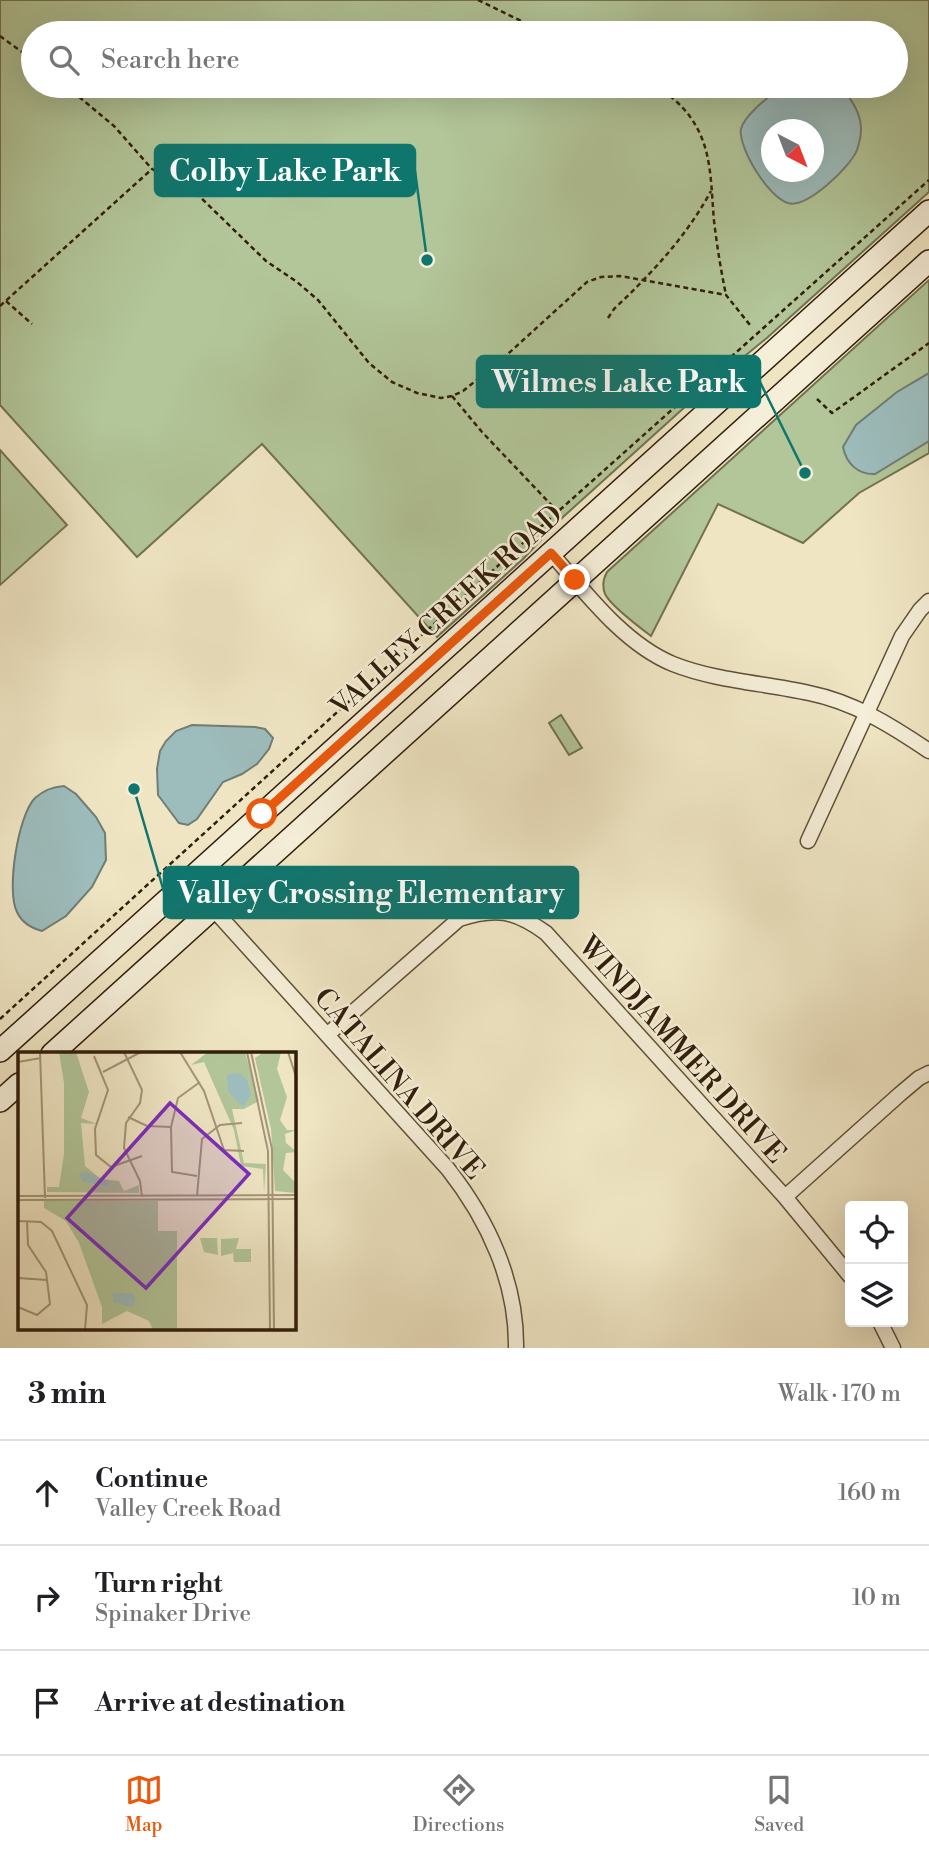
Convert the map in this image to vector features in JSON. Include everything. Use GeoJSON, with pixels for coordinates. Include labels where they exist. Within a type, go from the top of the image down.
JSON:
{"type":"FeatureCollection","features":[{"type":"Feature","properties":{"kind":"main road","name":"VALLEY CREEK ROAD"},"geometry":{"type":"LineString","coordinates":[[0,1051],[929,211]]}},
{"type":"Feature","properties":{"kind":"main road"},"geometry":{"type":"LineString","coordinates":[[54,1052],[929,261]]}},
{"type":"Feature","properties":{"kind":"main road"},"geometry":{"type":"LineString","coordinates":[[0,1101],[18,1085]]}},
{"type":"Feature","properties":{"kind":"street"},"geometry":{"type":"LineString","coordinates":[[551,553],[616,624],[645,648],[672,663],[708,675],[812,693],[866,712],[929,751]]}},
{"type":"Feature","properties":{"kind":"street"},"geometry":{"type":"LineString","coordinates":[[808,841],[902,636],[929,601]]}},
{"type":"Feature","properties":{"kind":"street","name":"CATALINA DRIVE"},"geometry":{"type":"LineString","coordinates":[[188,881],[467,1193],[503,1266],[512,1303],[516,1348]]}},
{"type":"Feature","properties":{"kind":"street","name":"WINDJAMMER DRIVE"},"geometry":{"type":"LineString","coordinates":[[327,1035],[459,919],[497,910],[516,915],[546,933],[785,1197],[845,1270]]}},
{"type":"Feature","properties":{"kind":"street"},"geometry":{"type":"LineString","coordinates":[[785,1197],[900,1094],[929,1073]]}},
{"type":"Feature","properties":{"kind":"street"},"geometry":{"type":"LineString","coordinates":[[882,1327],[893,1348]]}},
{"type":"Feature","properties":{"kind":"path"},"geometry":{"type":"LineString","coordinates":[[478,0],[521,21]]}},
{"type":"Feature","properties":{"kind":"path"},"geometry":{"type":"LineString","coordinates":[[0,36],[21,52]]}},
{"type":"Feature","properties":{"kind":"path"},"geometry":{"type":"LineString","coordinates":[[80,98],[114,126],[152,169],[195,193],[266,261],[298,282],[318,300],[369,363],[392,382],[417,393],[441,398],[463,391],[486,374],[587,282],[601,277],[620,276],[726,295]]}},
{"type":"Feature","properties":{"kind":"path"},"geometry":{"type":"LineString","coordinates":[[672,98],[694,121],[704,140],[709,159],[720,266],[726,295],[750,325]]}},
{"type":"Feature","properties":{"kind":"path"},"geometry":{"type":"LineString","coordinates":[[0,306],[152,169]]}},
{"type":"Feature","properties":{"kind":"path"},"geometry":{"type":"LineString","coordinates":[[0,1019],[558,512],[929,180]]}},
{"type":"Feature","properties":{"kind":"path"},"geometry":{"type":"LineString","coordinates":[[608,318],[663,261],[685,233],[711,189]]}},
{"type":"Feature","properties":{"kind":"path"},"geometry":{"type":"LineString","coordinates":[[6,301],[32,324]]}},
{"type":"Feature","properties":{"kind":"path"},"geometry":{"type":"LineString","coordinates":[[817,399],[832,413],[929,343]]}},
{"type":"Feature","properties":{"kind":"path"},"geometry":{"type":"LineString","coordinates":[[452,396],[482,432],[558,512]]}},
{"type":"Feature","properties":{"kind":"green space"},"geometry":{"type":"Polygon","coordinates":[[[0,0],[929,0],[929,192],[563,517],[523,559],[437,637],[262,444],[137,557],[0,405],[0,0]]]}},
{"type":"Feature","properties":{"kind":"green space"},"geometry":{"type":"Polygon","coordinates":[[[929,280],[929,453],[859,493],[803,543],[718,504],[651,636],[619,610],[604,591],[603,583],[607,572],[929,280]]]}},
{"type":"Feature","properties":{"kind":"green space"},"geometry":{"type":"Polygon","coordinates":[[[0,450],[67,525],[0,585],[0,450]]]}},
{"type":"Feature","properties":{"kind":"green space"},"geometry":{"type":"Polygon","coordinates":[[[561,715],[582,748],[569,755],[549,723],[561,715]]]}},
{"type":"Feature","properties":{"kind":"water"},"geometry":{"type":"Polygon","coordinates":[[[768,98],[849,98],[859,117],[861,134],[853,157],[827,185],[806,200],[788,203],[772,192],[764,182],[824,182],[824,119],[761,119],[761,178],[744,148],[741,137],[741,129],[747,118],[768,98]]]}},
{"type":"Feature","properties":{"kind":"water"},"geometry":{"type":"Polygon","coordinates":[[[929,373],[929,441],[875,474],[854,467],[843,447],[856,425],[897,392],[929,373]]]}},
{"type":"Feature","properties":{"kind":"water"},"geometry":{"type":"Polygon","coordinates":[[[192,725],[255,727],[265,729],[273,738],[269,749],[257,764],[223,782],[197,819],[188,825],[179,823],[158,795],[157,769],[160,751],[166,741],[176,731],[192,725]]]}},
{"type":"Feature","properties":{"kind":"water"},"geometry":{"type":"Polygon","coordinates":[[[64,786],[76,794],[96,817],[105,833],[106,860],[92,887],[66,916],[42,931],[27,925],[17,912],[13,871],[23,820],[29,807],[35,798],[48,789],[64,786]]]}},
{"type":"Feature","properties":{"kind":"place","name":"Colby Lake Park"},"geometry":{"type":"Point","coordinates":[427,260]}},
{"type":"Feature","properties":{"kind":"place","name":"Wilmes Lake Park"},"geometry":{"type":"Point","coordinates":[805,473]}},
{"type":"Feature","properties":{"kind":"place","name":"Valley Crossing Elementary"},"geometry":{"type":"Point","coordinates":[134,789]}},
{"type":"Feature","properties":{"kind":"route"},"geometry":{"type":"LineString","coordinates":[[262,814],[551,553],[575,580]]}}]}
